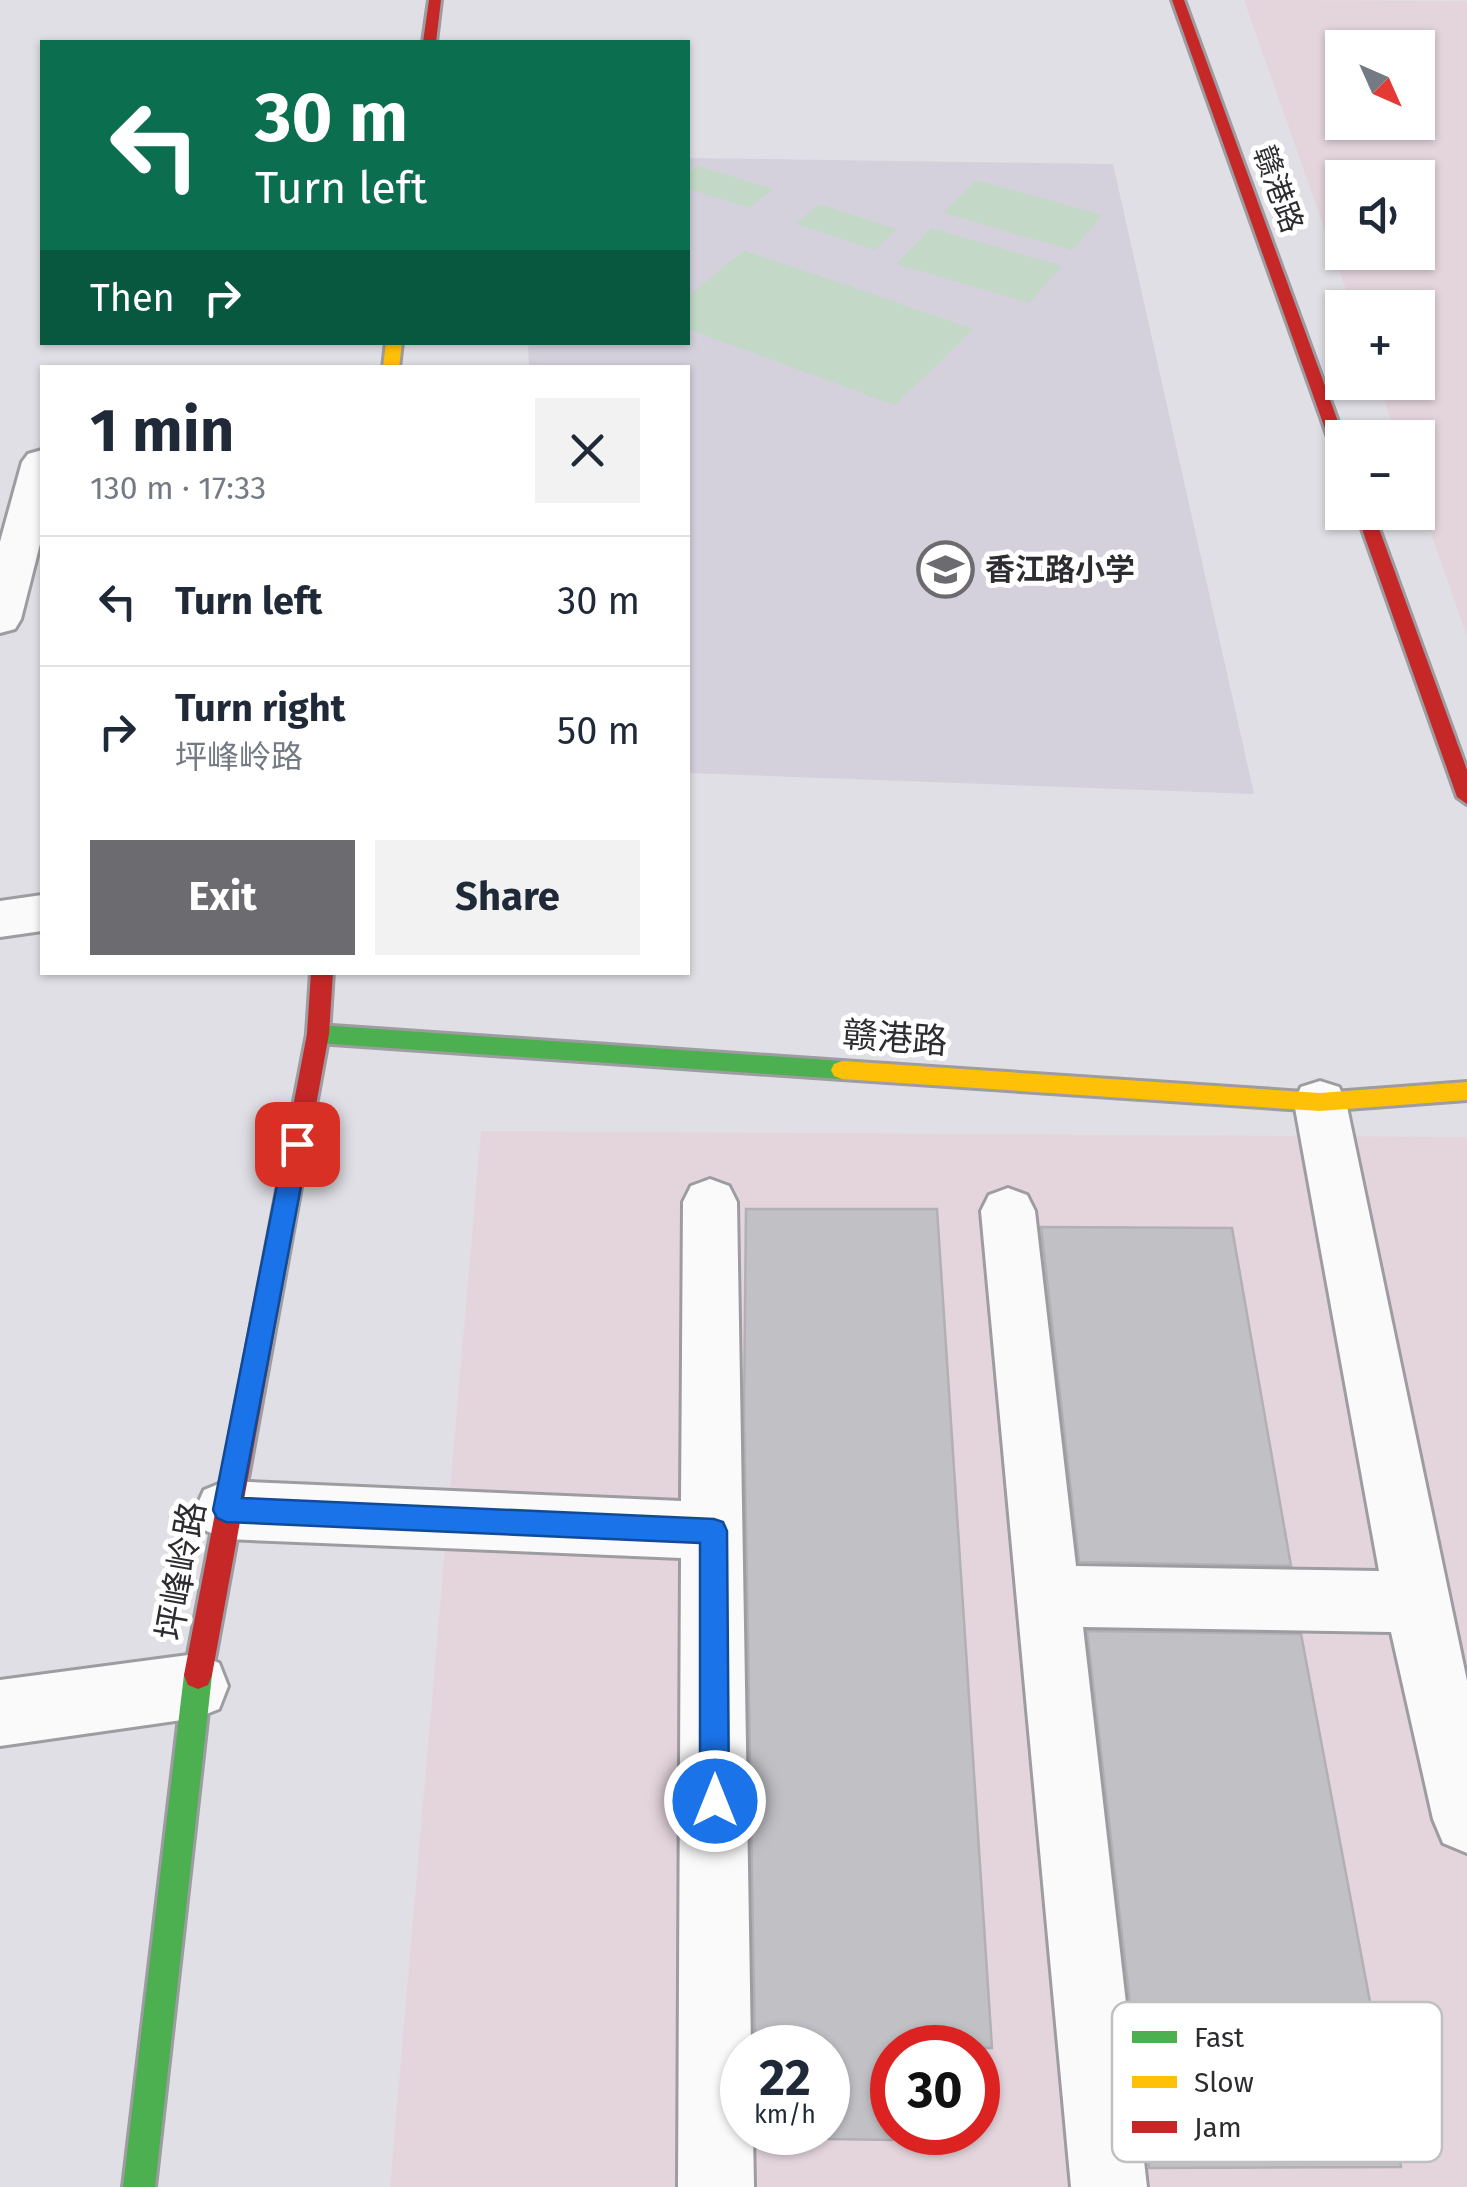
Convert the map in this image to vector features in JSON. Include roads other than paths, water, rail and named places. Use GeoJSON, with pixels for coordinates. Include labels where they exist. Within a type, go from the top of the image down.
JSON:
{"type":"FeatureCollection","features":[{"type":"Feature","properties":{"kind":"street"},"geometry":{"type":"LineString","coordinates":[[430,40],[435,0]]}},
{"type":"Feature","properties":{"kind":"street","name":"赣港路"},"geometry":{"type":"LineString","coordinates":[[1178,0],[1330,420]]}},
{"type":"Feature","properties":{"kind":"street"},"geometry":{"type":"LineString","coordinates":[[0,620],[40,470]]}},
{"type":"Feature","properties":{"kind":"street"},"geometry":{"type":"LineString","coordinates":[[1371,530],[1467,797]]}},
{"type":"Feature","properties":{"kind":"street"},"geometry":{"type":"LineString","coordinates":[[0,919],[40,913]]}},
{"type":"Feature","properties":{"kind":"street","name":"坪峰岭路"},"geometry":{"type":"LineString","coordinates":[[138,2187],[196,1686],[318,1034],[322,975]]}},
{"type":"Feature","properties":{"kind":"street","name":"赣港路"},"geometry":{"type":"LineString","coordinates":[[318,1034],[1320,1102],[1467,1091]]}},
{"type":"Feature","properties":{"kind":"street"},"geometry":{"type":"LineString","coordinates":[[1320,1102],[1416,1602],[1467,1819]]}},
{"type":"Feature","properties":{"kind":"street"},"geometry":{"type":"LineString","coordinates":[[710,1202],[716,2187]]}},
{"type":"Feature","properties":{"kind":"street"},"geometry":{"type":"LineString","coordinates":[[1008,1211],[1110,2187]]}},
{"type":"Feature","properties":{"kind":"street"},"geometry":{"type":"LineString","coordinates":[[226,1510],[714,1531]]}},
{"type":"Feature","properties":{"kind":"street"},"geometry":{"type":"LineString","coordinates":[[1049,1596],[1416,1602]]}},
{"type":"Feature","properties":{"kind":"street"},"geometry":{"type":"LineString","coordinates":[[0,1713],[196,1686]]}},
{"type":"Feature","properties":{"kind":"place","name":"香江路小学"},"geometry":{"type":"Point","coordinates":[946,570]}}]}
